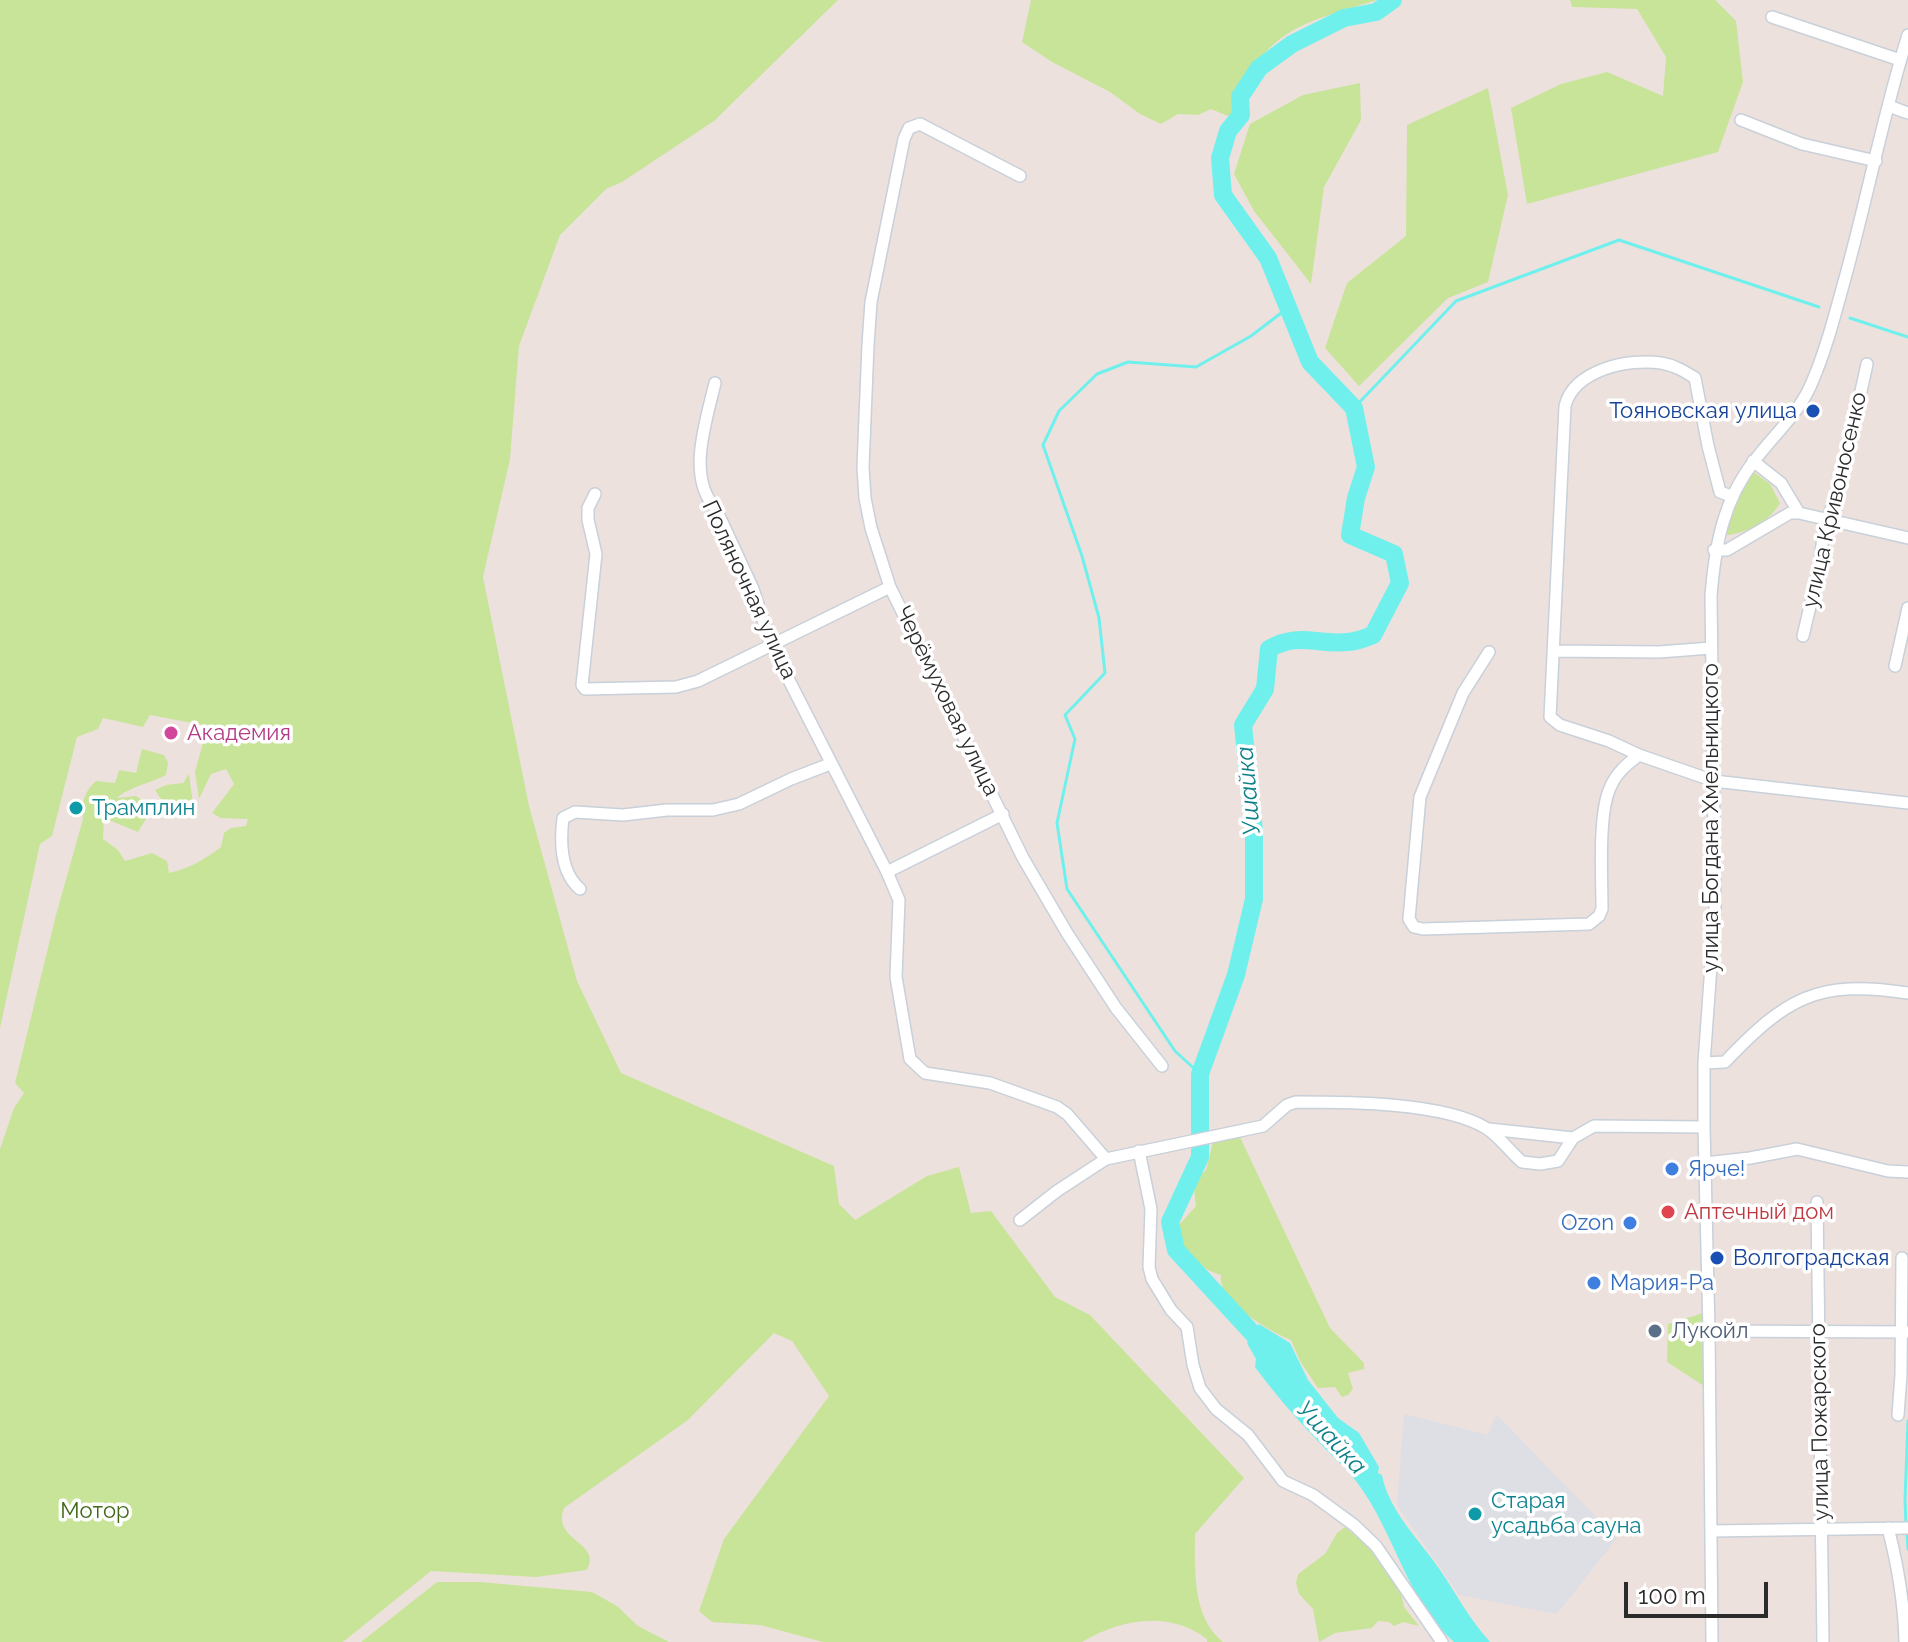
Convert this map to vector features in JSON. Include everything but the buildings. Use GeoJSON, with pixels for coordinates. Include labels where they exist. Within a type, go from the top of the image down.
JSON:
{"type":"FeatureCollection","features":[{"type":"Feature","properties":{"kind":"street"},"geometry":{"type":"LineString","coordinates":[[1772,17],[1900,60]]}},
{"type":"Feature","properties":{"kind":"street","name":"улица Богдана Хмельницкого"},"geometry":{"type":"LineString","coordinates":[[1712,1642],[1704,1063],[1715,910],[1711,648],[1714,550],[1731,496],[1753,461],[1786,423],[1809,388],[1831,327],[1908,35]]}},
{"type":"Feature","properties":{"kind":"street"},"geometry":{"type":"LineString","coordinates":[[1889,106],[1908,113]]}},
{"type":"Feature","properties":{"kind":"street"},"geometry":{"type":"LineString","coordinates":[[1741,120],[1802,144],[1876,161]]}},
{"type":"Feature","properties":{"kind":"street","name":"Черёмуховая улица"},"geometry":{"type":"LineString","coordinates":[[1020,176],[920,124],[909,128],[904,139],[871,302],[862,435],[865,498],[890,587],[1023,858],[1116,1008],[1162,1066]]}},
{"type":"Feature","properties":{"kind":"street"},"geometry":{"type":"LineString","coordinates":[[1731,496],[1720,492],[1695,378],[1675,367],[1635,362],[1596,373],[1572,388],[1565,406],[1549,712],[1552,720],[1714,781],[1908,803]]}},
{"type":"Feature","properties":{"kind":"street","name":"улица Кривоносенко"},"geometry":{"type":"LineString","coordinates":[[1803,636],[1828,519],[1841,482],[1867,364]]}},
{"type":"Feature","properties":{"kind":"street","name":"Поляночная улица"},"geometry":{"type":"LineString","coordinates":[[715,383],[702,446],[703,490],[706,499],[716,509],[753,589],[771,645],[899,900],[896,977],[910,1059],[925,1073],[990,1083],[1057,1107],[1106,1159]]}},
{"type":"Feature","properties":{"kind":"street"},"geometry":{"type":"LineString","coordinates":[[1753,461],[1781,483],[1799,513]]}},
{"type":"Feature","properties":{"kind":"street"},"geometry":{"type":"LineString","coordinates":[[595,494],[588,508],[596,554],[582,685],[585,689],[676,687],[698,681],[890,587]]}},
{"type":"Feature","properties":{"kind":"street"},"geometry":{"type":"LineString","coordinates":[[1714,550],[1727,550],[1790,513],[1908,538]]}},
{"type":"Feature","properties":{"kind":"street"},"geometry":{"type":"LineString","coordinates":[[1895,666],[1908,608]]}},
{"type":"Feature","properties":{"kind":"street"},"geometry":{"type":"LineString","coordinates":[[1553,651],[1659,652],[1711,648]]}},
{"type":"Feature","properties":{"kind":"street"},"geometry":{"type":"LineString","coordinates":[[1489,652],[1463,693],[1420,797],[1409,919],[1414,927],[1569,927],[1589,924],[1602,909],[1604,816],[1609,789],[1622,768],[1639,755]]}},
{"type":"Feature","properties":{"kind":"street"},"geometry":{"type":"LineString","coordinates":[[580,889],[570,880],[562,853],[563,818],[575,812],[623,815],[667,810],[713,810],[739,804],[830,764]]}},
{"type":"Feature","properties":{"kind":"street"},"geometry":{"type":"LineString","coordinates":[[887,872],[1003,814]]}},
{"type":"Feature","properties":{"kind":"street"},"geometry":{"type":"LineString","coordinates":[[1704,1063],[1725,1062],[1770,1018],[1794,1001],[1829,990],[1854,987],[1908,993]]}},
{"type":"Feature","properties":{"kind":"street"},"geometry":{"type":"LineString","coordinates":[[1020,1220],[1106,1159],[1263,1126],[1290,1104],[1319,1102],[1434,1111],[1489,1129],[1573,1138]]}},
{"type":"Feature","properties":{"kind":"street"},"geometry":{"type":"LineString","coordinates":[[1489,1129],[1522,1162],[1540,1164],[1558,1161],[1573,1138],[1594,1126],[1704,1127]]}},
{"type":"Feature","properties":{"kind":"street"},"geometry":{"type":"LineString","coordinates":[[1705,1163],[1797,1149],[1888,1171],[1908,1172]]}},
{"type":"Feature","properties":{"kind":"street"},"geometry":{"type":"LineString","coordinates":[[1139,1151],[1151,1209],[1149,1267],[1152,1279],[1171,1310],[1187,1327],[1200,1388],[1216,1409],[1248,1435],[1283,1481],[1313,1495],[1354,1525],[1376,1546],[1442,1642]]}},
{"type":"Feature","properties":{"kind":"street","name":"улица Пожарского"},"geometry":{"type":"LineString","coordinates":[[1817,1202],[1823,1642]]}},
{"type":"Feature","properties":{"kind":"street"},"geometry":{"type":"LineString","coordinates":[[1898,1415],[1904,1332],[1902,1258]]}},
{"type":"Feature","properties":{"kind":"street"},"geometry":{"type":"LineString","coordinates":[[1709,1331],[1904,1332]]}},
{"type":"Feature","properties":{"kind":"street"},"geometry":{"type":"LineString","coordinates":[[1888,1528],[1899,1571],[1905,1612],[1905,1642]]}},
{"type":"Feature","properties":{"kind":"street"},"geometry":{"type":"LineString","coordinates":[[1712,1531],[1908,1528]]}},
{"type":"Feature","properties":{"kind":"shaded area"},"geometry":{"type":"Polygon","coordinates":[[[1404,1414],[1488,1435],[1496,1414],[1617,1538],[1557,1614],[1459,1595],[1397,1505],[1404,1414]]]}},
{"type":"Feature","properties":{"kind":"green space","name":"Мотор"},"geometry":{"type":"Polygon","coordinates":[[[0,0],[838,0],[714,121],[622,182],[606,189],[560,235],[519,346],[510,459],[483,577],[529,806],[577,981],[621,1073],[834,1166],[839,1204],[855,1220],[927,1176],[959,1167],[971,1213],[991,1211],[1055,1297],[1090,1315],[1244,1478],[1195,1534],[1197,1592],[1206,1620],[1223,1642],[1207,1642],[1192,1630],[1161,1621],[1129,1623],[1082,1642],[823,1642],[760,1625],[712,1622],[699,1611],[724,1539],[829,1396],[792,1341],[774,1333],[688,1420],[564,1508],[564,1528],[588,1553],[590,1561],[587,1570],[536,1577],[431,1571],[343,1642],[0,1642],[0,1149],[14,1108],[24,1093],[15,1083],[83,819],[84,798],[96,781],[115,783],[119,770],[136,773],[142,749],[164,755],[168,763],[166,775],[117,798],[136,796],[145,802],[148,816],[138,832],[104,818],[103,839],[118,850],[125,861],[152,853],[167,861],[169,873],[209,856],[221,847],[224,833],[231,828],[246,826],[248,819],[221,818],[212,813],[234,784],[226,769],[211,774],[199,799],[195,772],[204,739],[203,725],[150,715],[143,727],[103,718],[98,729],[77,737],[52,836],[40,844],[0,1028],[0,0]]]}},
{"type":"Feature","properties":{"kind":"green space"},"geometry":{"type":"Polygon","coordinates":[[[1031,0],[1377,0],[1308,23],[1279,40],[1234,90],[1237,112],[1228,116],[1211,109],[1198,115],[1178,114],[1161,124],[1022,42],[1031,0]]]}},
{"type":"Feature","properties":{"kind":"green space"},"geometry":{"type":"Polygon","coordinates":[[[1570,0],[1715,0],[1736,21],[1743,82],[1718,152],[1527,204],[1511,108],[1561,84],[1607,72],[1663,96],[1666,57],[1637,9],[1572,7],[1570,0]]]}},
{"type":"Feature","properties":{"kind":"green space"},"geometry":{"type":"Polygon","coordinates":[[[1360,83],[1361,120],[1324,187],[1311,284],[1254,211],[1234,174],[1250,124],[1303,95],[1360,83]]]}},
{"type":"Feature","properties":{"kind":"green space"},"geometry":{"type":"Polygon","coordinates":[[[1488,88],[1508,195],[1488,282],[1448,298],[1359,386],[1325,348],[1347,283],[1406,236],[1407,125],[1488,88]]]}},
{"type":"Feature","properties":{"kind":"green space"},"geometry":{"type":"Polygon","coordinates":[[[1755,473],[1770,484],[1780,503],[1771,515],[1757,525],[1726,535],[1739,491],[1755,473]]]}},
{"type":"Feature","properties":{"kind":"green space"},"geometry":{"type":"Polygon","coordinates":[[[189,774],[193,804],[165,805],[155,790],[183,783],[189,774]]]}},
{"type":"Feature","properties":{"kind":"green space"},"geometry":{"type":"Polygon","coordinates":[[[1240,1137],[1330,1328],[1364,1363],[1364,1369],[1348,1373],[1353,1389],[1348,1395],[1342,1397],[1335,1387],[1318,1388],[1300,1361],[1291,1340],[1246,1314],[1227,1295],[1221,1275],[1197,1263],[1181,1242],[1178,1226],[1196,1206],[1196,1180],[1206,1170],[1213,1142],[1240,1137]]]}},
{"type":"Feature","properties":{"kind":"green space"},"geometry":{"type":"Polygon","coordinates":[[[1703,1313],[1704,1386],[1667,1362],[1668,1324],[1703,1313]]]}},
{"type":"Feature","properties":{"kind":"green space"},"geometry":{"type":"Polygon","coordinates":[[[1345,1527],[1372,1550],[1401,1594],[1404,1607],[1419,1626],[1403,1622],[1394,1626],[1378,1621],[1372,1628],[1335,1633],[1319,1642],[1313,1609],[1299,1594],[1296,1583],[1298,1574],[1325,1554],[1337,1533],[1345,1527]]]}},
{"type":"Feature","properties":{"kind":"green space"},"geometry":{"type":"Polygon","coordinates":[[[437,1582],[480,1582],[592,1592],[617,1606],[638,1626],[669,1642],[361,1642],[437,1582]]]}},
{"type":"Feature","properties":{"kind":"water"},"geometry":{"type":"Polygon","coordinates":[[[1259,1324],[1290,1343],[1308,1380],[1338,1418],[1359,1433],[1379,1467],[1378,1473],[1382,1475],[1398,1513],[1490,1642],[1454,1642],[1437,1625],[1356,1481],[1293,1414],[1255,1367],[1256,1359],[1247,1343],[1259,1324]]]}},
{"type":"Feature","properties":{"kind":"waterway","name":"Ушайка"},"geometry":{"type":"LineString","coordinates":[[1267,1349],[1176,1250],[1170,1222],[1200,1157],[1200,1074],[1236,975],[1254,899],[1254,831],[1243,725],[1265,689],[1269,649],[1289,641],[1350,642],[1373,635],[1400,583],[1394,554],[1350,535],[1356,498],[1366,467],[1354,408],[1310,362],[1268,258],[1223,195],[1220,158],[1228,131],[1241,115],[1240,97],[1259,68],[1292,44],[1344,18],[1376,12],[1393,0]]}},
{"type":"Feature","properties":{"kind":"waterway"},"geometry":{"type":"LineString","coordinates":[[1354,408],[1456,301],[1619,240],[1819,307]]}},
{"type":"Feature","properties":{"kind":"waterway"},"geometry":{"type":"LineString","coordinates":[[1200,1074],[1175,1051],[1067,889],[1057,823],[1075,739],[1065,715],[1105,673],[1099,618],[1082,556],[1043,445],[1059,411],[1097,374],[1128,362],[1196,367],[1251,336],[1289,307]]}},
{"type":"Feature","properties":{"kind":"waterway"},"geometry":{"type":"LineString","coordinates":[[1850,318],[1908,337]]}},
{"type":"Feature","properties":{"kind":"waterway"},"geometry":{"type":"LineString","coordinates":[[1906,1525],[1908,1421]]}},
{"type":"Feature","properties":{"kind":"waterway"},"geometry":{"type":"LineString","coordinates":[[1907,1533],[1908,1549]]}},
{"type":"Feature","properties":{"kind":"place","name":"Тояновская улица"},"geometry":{"type":"Point","coordinates":[1813,411]}},
{"type":"Feature","properties":{"kind":"place","name":"Академия"},"geometry":{"type":"Point","coordinates":[171,733]}},
{"type":"Feature","properties":{"kind":"place","name":"Трамплин"},"geometry":{"type":"Point","coordinates":[76,808]}},
{"type":"Feature","properties":{"kind":"place","name":"Ярче!"},"geometry":{"type":"Point","coordinates":[1672,1169]}},
{"type":"Feature","properties":{"kind":"place","name":"Аптечный дом"},"geometry":{"type":"Point","coordinates":[1668,1212]}},
{"type":"Feature","properties":{"kind":"place","name":"Ozon"},"geometry":{"type":"Point","coordinates":[1630,1223]}},
{"type":"Feature","properties":{"kind":"place","name":"Волгоградская"},"geometry":{"type":"Point","coordinates":[1717,1258]}},
{"type":"Feature","properties":{"kind":"place","name":"Мария-Ра"},"geometry":{"type":"Point","coordinates":[1594,1283]}},
{"type":"Feature","properties":{"kind":"place","name":"Лукойл"},"geometry":{"type":"Point","coordinates":[1655,1331]}},
{"type":"Feature","properties":{"kind":"place","name":"Старая усадьба сауна"},"geometry":{"type":"Point","coordinates":[1475,1514]}}]}
